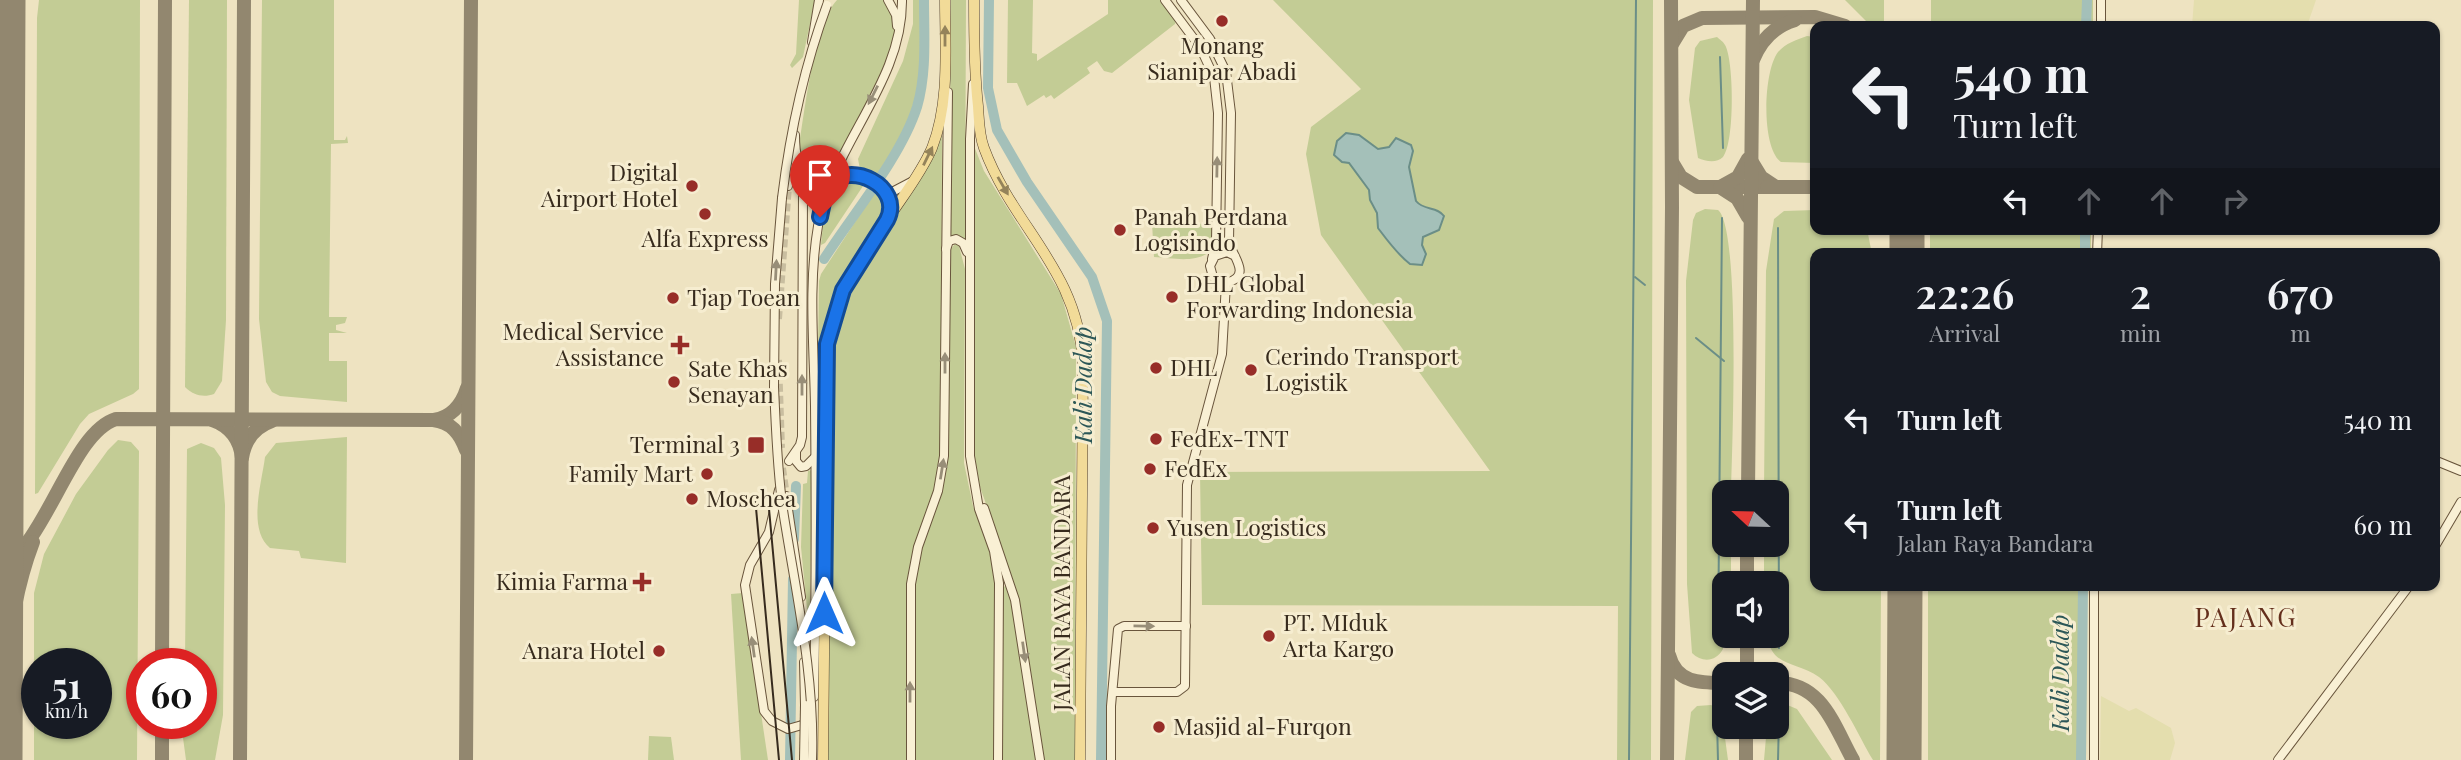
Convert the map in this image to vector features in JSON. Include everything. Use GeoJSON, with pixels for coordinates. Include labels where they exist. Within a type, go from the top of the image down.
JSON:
{"type":"FeatureCollection","features":[{"type":"Feature","properties":{"kind":"main road"},"geometry":{"type":"LineString","coordinates":[[823,760],[825,358],[833,317],[843,290],[917,177],[935,139],[942,111],[946,0]]}},
{"type":"Feature","properties":{"kind":"main road","name":"JALAN RAYA BANDARA"},"geometry":{"type":"LineString","coordinates":[[974,0],[974,74],[983,147],[1004,190],[1065,287],[1080,332],[1083,363],[1080,760]]}},
{"type":"Feature","properties":{"kind":"street"},"geometry":{"type":"LineString","coordinates":[[788,186],[794,135],[819,0]]}},
{"type":"Feature","properties":{"kind":"street"},"geometry":{"type":"LineString","coordinates":[[812,43],[831,0]]}},
{"type":"Feature","properties":{"kind":"street"},"geometry":{"type":"LineString","coordinates":[[811,760],[812,709],[807,648],[777,457],[774,322],[779,227],[787,158],[806,70],[831,0]]}},
{"type":"Feature","properties":{"kind":"street"},"geometry":{"type":"LineString","coordinates":[[888,0],[895,15],[898,36]]}},
{"type":"Feature","properties":{"kind":"street"},"geometry":{"type":"LineString","coordinates":[[1165,0],[1200,47],[1214,77],[1218,113],[1216,242],[1211,275],[1217,281],[1226,283],[1235,279],[1240,271],[1229,242],[1231,113],[1227,74],[1210,39],[1181,0]]}},
{"type":"Feature","properties":{"kind":"street"},"geometry":{"type":"LineString","coordinates":[[2101,0],[2101,21]]}},
{"type":"Feature","properties":{"kind":"street"},"geometry":{"type":"LineString","coordinates":[[811,760],[816,250],[827,189],[883,76],[898,36],[902,4]]}},
{"type":"Feature","properties":{"kind":"street"},"geometry":{"type":"LineString","coordinates":[[1184,26],[1195,19]]}},
{"type":"Feature","properties":{"kind":"street"},"geometry":{"type":"LineString","coordinates":[[883,76],[897,66]]}},
{"type":"Feature","properties":{"kind":"street"},"geometry":{"type":"LineString","coordinates":[[911,760],[911,584],[918,547],[938,491],[944,456],[948,95],[945,72]]}},
{"type":"Feature","properties":{"kind":"street","name":"JALAN RAYA BANDARA"},"geometry":{"type":"LineString","coordinates":[[974,74],[970,110],[970,456],[974,486],[994,551],[999,583],[998,760]]}},
{"type":"Feature","properties":{"kind":"street"},"geometry":{"type":"LineString","coordinates":[[1214,77],[1227,74]]}},
{"type":"Feature","properties":{"kind":"street"},"geometry":{"type":"LineString","coordinates":[[1218,113],[1231,113]]}},
{"type":"Feature","properties":{"kind":"street"},"geometry":{"type":"LineString","coordinates":[[789,461],[802,437],[803,191],[794,135]]}},
{"type":"Feature","properties":{"kind":"street"},"geometry":{"type":"LineString","coordinates":[[813,171],[831,170],[845,152]]}},
{"type":"Feature","properties":{"kind":"street"},"geometry":{"type":"LineString","coordinates":[[800,162],[823,179],[827,189]]}},
{"type":"Feature","properties":{"kind":"street"},"geometry":{"type":"LineString","coordinates":[[827,189],[842,177],[862,177],[886,191],[892,209],[887,220]]}},
{"type":"Feature","properties":{"kind":"street"},"geometry":{"type":"LineString","coordinates":[[886,191],[908,184],[917,177]]}},
{"type":"Feature","properties":{"kind":"street"},"geometry":{"type":"LineString","coordinates":[[946,251],[949,241],[961,241],[967,251],[969,268]]}},
{"type":"Feature","properties":{"kind":"street"},"geometry":{"type":"LineString","coordinates":[[1212,259],[1223,252],[1235,256]]}},
{"type":"Feature","properties":{"kind":"street"},"geometry":{"type":"LineString","coordinates":[[1114,694],[1182,690],[1185,681],[1187,485],[1199,431],[1222,354],[1226,283]]}},
{"type":"Feature","properties":{"kind":"street"},"geometry":{"type":"LineString","coordinates":[[796,452],[796,461],[801,467],[806,466],[815,456]]}},
{"type":"Feature","properties":{"kind":"street"},"geometry":{"type":"LineString","coordinates":[[2440,462],[2461,471]]}},
{"type":"Feature","properties":{"kind":"street"},"geometry":{"type":"LineString","coordinates":[[782,472],[769,532],[750,565],[745,585],[765,714],[788,729],[802,725],[813,710]]}},
{"type":"Feature","properties":{"kind":"street","name":"JALAN RAYA BANDARA"},"geometry":{"type":"LineString","coordinates":[[974,486],[1011,585],[1040,760]]}},
{"type":"Feature","properties":{"kind":"street"},"geometry":{"type":"LineString","coordinates":[[786,495],[802,598],[804,760]]}},
{"type":"Feature","properties":{"kind":"street"},"geometry":{"type":"LineString","coordinates":[[2440,538],[2461,502]]}},
{"type":"Feature","properties":{"kind":"street"},"geometry":{"type":"LineString","coordinates":[[2094,591],[2094,760]]}},
{"type":"Feature","properties":{"kind":"street"},"geometry":{"type":"LineString","coordinates":[[2278,760],[2405,591]]}},
{"type":"Feature","properties":{"kind":"street"},"geometry":{"type":"LineString","coordinates":[[1114,758],[1116,635],[1120,626],[1186,626]]}},
{"type":"Feature","properties":{"kind":"shaded area"},"geometry":{"type":"Polygon","coordinates":[[[2194,0],[2316,0],[2309,21],[2192,21],[2194,0]]]}},
{"type":"Feature","properties":{"kind":"shaded area"},"geometry":{"type":"Polygon","coordinates":[[[2101,696],[2129,711],[2136,708],[2171,728],[2175,743],[2170,760],[2100,760],[2101,696]]]}},
{"type":"Feature","properties":{"kind":"green space"},"geometry":{"type":"Polygon","coordinates":[[[39,0],[140,0],[139,389],[89,414],[35,494],[37,18],[39,0]]]}},
{"type":"Feature","properties":{"kind":"green space"},"geometry":{"type":"Polygon","coordinates":[[[189,0],[227,0],[226,320],[222,381],[214,394],[206,396],[195,394],[185,387],[189,0]]]}},
{"type":"Feature","properties":{"kind":"green space"},"geometry":{"type":"Polygon","coordinates":[[[262,0],[334,0],[334,140],[345,140],[347,136],[348,143],[331,144],[329,317],[347,317],[345,323],[336,325],[336,330],[347,333],[329,333],[329,361],[347,361],[347,402],[280,396],[272,392],[266,382],[259,319],[262,0]]]}},
{"type":"Feature","properties":{"kind":"green space"},"geometry":{"type":"Polygon","coordinates":[[[799,0],[815,0],[803,57],[792,68],[790,65],[796,54],[799,0]]]}},
{"type":"Feature","properties":{"kind":"green space"},"geometry":{"type":"Polygon","coordinates":[[[837,0],[885,0],[893,17],[895,33],[884,69],[840,157],[834,163],[821,168],[809,165],[804,160],[799,146],[816,48],[829,12],[837,0]]]}},
{"type":"Feature","properties":{"kind":"green space"},"geometry":{"type":"Polygon","coordinates":[[[913,0],[923,0],[922,53],[917,94],[903,134],[875,179],[860,169],[858,159],[903,61],[913,24],[913,0]]]}},
{"type":"Feature","properties":{"kind":"green space"},"geometry":{"type":"Polygon","coordinates":[[[951,0],[966,0],[965,240],[958,235],[949,236],[951,0]]]}},
{"type":"Feature","properties":{"kind":"green space"},"geometry":{"type":"Polygon","coordinates":[[[1008,0],[1033,0],[1032,53],[1037,54],[1037,61],[1108,14],[1108,0],[1161,0],[1176,20],[1175,24],[1112,73],[1104,71],[1097,61],[1087,68],[1090,73],[1054,99],[1051,95],[1046,98],[1044,95],[1027,106],[1017,83],[1007,83],[1008,0]]]}},
{"type":"Feature","properties":{"kind":"green space"},"geometry":{"type":"Polygon","coordinates":[[[1273,0],[1653,0],[1651,760],[1617,760],[1618,606],[1202,605],[1200,472],[1490,471],[1321,235],[1306,154],[1311,127],[1361,89],[1273,0]]]}},
{"type":"Feature","properties":{"kind":"green space"},"geometry":{"type":"Polygon","coordinates":[[[1845,0],[1884,0],[1884,21],[1866,21],[1845,0]]]}},
{"type":"Feature","properties":{"kind":"green space"},"geometry":{"type":"Polygon","coordinates":[[[1931,0],[2093,0],[2093,21],[1931,21],[1931,0]]]}},
{"type":"Feature","properties":{"kind":"green space"},"geometry":{"type":"Polygon","coordinates":[[[1810,36],[1810,163],[1781,162],[1770,142],[1767,126],[1769,76],[1778,52],[1788,44],[1810,36]]]}},
{"type":"Feature","properties":{"kind":"green space"},"geometry":{"type":"Polygon","coordinates":[[[1717,37],[1728,54],[1731,119],[1730,136],[1723,157],[1710,161],[1698,158],[1689,100],[1695,48],[1700,41],[1717,37]]]}},
{"type":"Feature","properties":{"kind":"green space"},"geometry":{"type":"Polygon","coordinates":[[[942,129],[941,451],[938,478],[909,571],[906,760],[828,760],[829,353],[843,298],[942,129]]]}},
{"type":"Feature","properties":{"kind":"green space"},"geometry":{"type":"Polygon","coordinates":[[[974,146],[984,171],[1061,294],[1076,347],[1075,760],[1002,760],[1003,587],[1014,583],[980,487],[975,459],[974,146]]]}},
{"type":"Feature","properties":{"kind":"green space"},"geometry":{"type":"Polygon","coordinates":[[[853,178],[865,183],[825,243],[821,245],[831,196],[844,182],[853,178]]]}},
{"type":"Feature","properties":{"kind":"green space"},"geometry":{"type":"Polygon","coordinates":[[[876,190],[883,195],[889,206],[845,279],[824,332],[821,352],[818,352],[821,274],[876,190]]]}},
{"type":"Feature","properties":{"kind":"green space"},"geometry":{"type":"Polygon","coordinates":[[[1705,209],[1718,210],[1725,226],[1732,297],[1731,480],[1712,480],[1712,557],[1731,557],[1731,571],[1712,571],[1712,648],[1723,649],[1717,657],[1709,660],[1692,653],[1687,584],[1686,281],[1696,213],[1705,209]]]}},
{"type":"Feature","properties":{"kind":"green space"},"geometry":{"type":"Polygon","coordinates":[[[1810,210],[1810,235],[1868,235],[1871,248],[1810,248],[1810,591],[1881,591],[1880,760],[1873,760],[1842,704],[1827,684],[1811,672],[1779,659],[1770,648],[1789,648],[1789,571],[1764,571],[1764,557],[1789,557],[1789,480],[1764,480],[1766,271],[1774,219],[1784,211],[1810,210]]]}},
{"type":"Feature","properties":{"kind":"green space"},"geometry":{"type":"Polygon","coordinates":[[[1152,223],[1214,224],[1212,250],[1192,259],[1154,257],[1152,223]]]}},
{"type":"Feature","properties":{"kind":"green space"},"geometry":{"type":"Polygon","coordinates":[[[1930,235],[2091,235],[2091,248],[1930,248],[1930,235]]]}},
{"type":"Feature","properties":{"kind":"green space"},"geometry":{"type":"Polygon","coordinates":[[[955,244],[959,246],[965,269],[964,463],[973,506],[994,572],[995,760],[912,760],[912,597],[919,553],[942,483],[949,251],[955,244]]]}},
{"type":"Feature","properties":{"kind":"green space"},"geometry":{"type":"Polygon","coordinates":[[[347,437],[346,563],[301,558],[299,551],[270,548],[263,540],[258,517],[265,457],[276,443],[347,437]]]}},
{"type":"Feature","properties":{"kind":"green space"},"geometry":{"type":"Polygon","coordinates":[[[118,440],[131,442],[139,451],[138,648],[126,648],[126,739],[137,739],[137,760],[34,760],[34,739],[112,739],[112,648],[34,648],[34,593],[44,554],[76,494],[118,440]]]}},
{"type":"Feature","properties":{"kind":"green space"},"geometry":{"type":"Polygon","coordinates":[[[201,443],[214,448],[221,458],[225,505],[223,715],[215,760],[186,760],[183,739],[217,739],[217,648],[185,648],[187,449],[201,443]]]}},
{"type":"Feature","properties":{"kind":"green space"},"geometry":{"type":"Polygon","coordinates":[[[812,470],[810,611],[807,609],[801,547],[803,484],[807,483],[808,471],[812,470]]]}},
{"type":"Feature","properties":{"kind":"green space"},"geometry":{"type":"Polygon","coordinates":[[[1928,591],[2087,591],[2086,760],[1928,760],[1928,591]]]}},
{"type":"Feature","properties":{"kind":"green space"},"geometry":{"type":"Polygon","coordinates":[[[743,593],[768,760],[741,760],[731,594],[743,593]]]}},
{"type":"Feature","properties":{"kind":"green space"},"geometry":{"type":"Polygon","coordinates":[[[1697,706],[1712,706],[1712,739],[1725,739],[1728,760],[1685,760],[1691,712],[1697,706]]]}},
{"type":"Feature","properties":{"kind":"green space"},"geometry":{"type":"Polygon","coordinates":[[[1789,706],[1797,709],[1832,760],[1764,760],[1766,739],[1789,739],[1789,706]]]}},
{"type":"Feature","properties":{"kind":"green space"},"geometry":{"type":"Polygon","coordinates":[[[649,736],[671,737],[674,760],[648,760],[649,736]]]}},
{"type":"Feature","properties":{"kind":"water"},"geometry":{"type":"Polygon","coordinates":[[[1346,133],[1359,135],[1378,149],[1389,147],[1396,138],[1411,145],[1413,151],[1409,167],[1416,201],[1444,216],[1439,230],[1423,237],[1422,245],[1426,254],[1422,265],[1410,264],[1389,242],[1378,228],[1377,213],[1370,200],[1369,190],[1349,163],[1342,162],[1334,155],[1337,141],[1346,133]]]}},
{"type":"Feature","properties":{"kind":"waterway","name":"Kali Dadap"},"geometry":{"type":"LineString","coordinates":[[824,259],[888,165],[910,126],[917,107],[924,67],[924,0]]}},
{"type":"Feature","properties":{"kind":"waterway","name":"Kali Dadap"},"geometry":{"type":"LineString","coordinates":[[989,0],[988,88],[997,130],[1027,182],[1092,277],[1107,321],[1101,760]]}},
{"type":"Feature","properties":{"kind":"waterway"},"geometry":{"type":"LineString","coordinates":[[1629,760],[1636,0]]}},
{"type":"Feature","properties":{"kind":"waterway","name":"Kali Dadap"},"geometry":{"type":"LineString","coordinates":[[2086,21],[2087,0]]}},
{"type":"Feature","properties":{"kind":"waterway"},"geometry":{"type":"LineString","coordinates":[[1720,57],[1723,148]]}},
{"type":"Feature","properties":{"kind":"waterway"},"geometry":{"type":"LineString","coordinates":[[1719,571],[1722,218]]}},
{"type":"Feature","properties":{"kind":"waterway"},"geometry":{"type":"LineString","coordinates":[[1778,228],[1779,571]]}},
{"type":"Feature","properties":{"kind":"waterway","name":"Kali Dadap"},"geometry":{"type":"LineString","coordinates":[[2085,235],[2085,248]]}},
{"type":"Feature","properties":{"kind":"waterway"},"geometry":{"type":"LineString","coordinates":[[1635,277],[1645,285]]}},
{"type":"Feature","properties":{"kind":"waterway"},"geometry":{"type":"LineString","coordinates":[[1696,338],[1724,361]]}},
{"type":"Feature","properties":{"kind":"waterway","name":"Kali Dadap"},"geometry":{"type":"LineString","coordinates":[[794,539],[796,486]]}},
{"type":"Feature","properties":{"kind":"waterway","name":"Kali Dadap"},"geometry":{"type":"LineString","coordinates":[[790,760],[793,579]]}},
{"type":"Feature","properties":{"kind":"waterway","name":"Kali Dadap"},"geometry":{"type":"LineString","coordinates":[[2081,760],[2083,591]]}},
{"type":"Feature","properties":{"kind":"waterway"},"geometry":{"type":"LineString","coordinates":[[1717,739],[1718,760]]}},
{"type":"Feature","properties":{"kind":"waterway"},"geometry":{"type":"LineString","coordinates":[[1778,739],[1778,760]]}},
{"type":"Feature","properties":{"kind":"taxiway"},"geometry":{"type":"LineString","coordinates":[[162,648],[165,0]]}},
{"type":"Feature","properties":{"kind":"taxiway"},"geometry":{"type":"LineString","coordinates":[[240,760],[244,0]]}},
{"type":"Feature","properties":{"kind":"taxiway"},"geometry":{"type":"LineString","coordinates":[[466,760],[471,0]]}},
{"type":"Feature","properties":{"kind":"taxiway"},"geometry":{"type":"LineString","coordinates":[[1667,760],[1671,0]]}},
{"type":"Feature","properties":{"kind":"taxiway"},"geometry":{"type":"LineString","coordinates":[[1748,480],[1753,0]]}},
{"type":"Feature","properties":{"kind":"taxiway"},"geometry":{"type":"LineString","coordinates":[[1672,44],[1683,26],[1702,18],[1815,17],[1828,21]]}},
{"type":"Feature","properties":{"kind":"taxiway"},"geometry":{"type":"LineString","coordinates":[[1753,60],[1770,35],[1795,20]]}},
{"type":"Feature","properties":{"kind":"taxiway"},"geometry":{"type":"LineString","coordinates":[[1748,159],[1738,177],[1720,187],[1737,198],[1748,217]]}},
{"type":"Feature","properties":{"kind":"taxiway"},"geometry":{"type":"LineString","coordinates":[[1672,162],[1681,177],[1697,187],[1776,187],[1761,177],[1750,159]]}},
{"type":"Feature","properties":{"kind":"taxiway"},"geometry":{"type":"LineString","coordinates":[[1767,187],[1810,187]]}},
{"type":"Feature","properties":{"kind":"taxiway"},"geometry":{"type":"LineString","coordinates":[[434,420],[455,409],[467,388]]}},
{"type":"Feature","properties":{"kind":"taxiway"},"geometry":{"type":"LineString","coordinates":[[0,569],[17,555],[32,536],[86,444],[100,428],[116,419],[433,420],[454,429],[466,450]]}},
{"type":"Feature","properties":{"kind":"taxiway"},"geometry":{"type":"LineString","coordinates":[[212,420],[233,434],[242,458],[252,435],[272,421]]}},
{"type":"Feature","properties":{"kind":"taxiway"},"geometry":{"type":"LineString","coordinates":[[5,687],[13,613],[33,542]]}},
{"type":"Feature","properties":{"kind":"taxiway"},"geometry":{"type":"LineString","coordinates":[[1747,557],[1747,571]]}},
{"type":"Feature","properties":{"kind":"taxiway"},"geometry":{"type":"LineString","coordinates":[[1747,648],[1747,662]]}},
{"type":"Feature","properties":{"kind":"taxiway"},"geometry":{"type":"LineString","coordinates":[[1669,655],[1672,664],[1683,676],[1698,682],[1712,683]]}},
{"type":"Feature","properties":{"kind":"taxiway"},"geometry":{"type":"LineString","coordinates":[[1789,685],[1805,690],[1825,708],[1853,760]]}},
{"type":"Feature","properties":{"kind":"taxiway"},"geometry":{"type":"LineString","coordinates":[[162,739],[162,760]]}},
{"type":"Feature","properties":{"kind":"taxiway"},"geometry":{"type":"LineString","coordinates":[[1746,739],[1746,760]]}},
{"type":"Feature","properties":{"kind":"runway"},"geometry":{"type":"LineString","coordinates":[[5,760],[8,0]]}},
{"type":"Feature","properties":{"kind":"runway"},"geometry":{"type":"LineString","coordinates":[[1907,235],[1907,248]]}},
{"type":"Feature","properties":{"kind":"runway"},"geometry":{"type":"LineString","coordinates":[[1904,760],[1905,591]]}},
{"type":"Feature","properties":{"kind":"tunnel"},"geometry":{"type":"LineString","coordinates":[[778,319],[788,186]]}},
{"type":"Feature","properties":{"kind":"tunnel"},"geometry":{"type":"LineString","coordinates":[[778,360],[781,448]]}},
{"type":"Feature","properties":{"kind":"tunnel"},"geometry":{"type":"LineString","coordinates":[[782,468],[786,496]]}},
{"type":"Feature","properties":{"kind":"tram line"},"geometry":{"type":"LineString","coordinates":[[755,497],[779,760]]}},
{"type":"Feature","properties":{"kind":"tram line"},"geometry":{"type":"LineString","coordinates":[[768,498],[792,760]]}},
{"type":"Feature","properties":{"kind":"place","name":"Monang Sianipar Abadi"},"geometry":{"type":"Point","coordinates":[1222,21]}},
{"type":"Feature","properties":{"kind":"place","name":"Digital Airport Hotel"},"geometry":{"type":"Point","coordinates":[692,186]}},
{"type":"Feature","properties":{"kind":"place","name":"Alfa Express"},"geometry":{"type":"Point","coordinates":[705,214]}},
{"type":"Feature","properties":{"kind":"place","name":"Panah Perdana Logisindo"},"geometry":{"type":"Point","coordinates":[1120,230]}},
{"type":"Feature","properties":{"kind":"place","name":"DHL Global Forwarding Indonesia"},"geometry":{"type":"Point","coordinates":[1172,297]}},
{"type":"Feature","properties":{"kind":"place","name":"Tjap Toean"},"geometry":{"type":"Point","coordinates":[673,298]}},
{"type":"Feature","properties":{"kind":"place","name":"Medical Service Assistance"},"geometry":{"type":"Point","coordinates":[680,345]}},
{"type":"Feature","properties":{"kind":"place","name":"DHL"},"geometry":{"type":"Point","coordinates":[1156,368]}},
{"type":"Feature","properties":{"kind":"place","name":"Cerindo Transport Logistik"},"geometry":{"type":"Point","coordinates":[1251,370]}},
{"type":"Feature","properties":{"kind":"place","name":"Sate Khas Senayan"},"geometry":{"type":"Point","coordinates":[674,382]}},
{"type":"Feature","properties":{"kind":"place","name":"FedEx-TNT"},"geometry":{"type":"Point","coordinates":[1156,439]}},
{"type":"Feature","properties":{"kind":"place","name":"Terminal 3"},"geometry":{"type":"Point","coordinates":[756,445]}},
{"type":"Feature","properties":{"kind":"place","name":"FedEx"},"geometry":{"type":"Point","coordinates":[1150,469]}},
{"type":"Feature","properties":{"kind":"place","name":"Family Mart"},"geometry":{"type":"Point","coordinates":[707,474]}},
{"type":"Feature","properties":{"kind":"place","name":"Moschea"},"geometry":{"type":"Point","coordinates":[692,499]}},
{"type":"Feature","properties":{"kind":"place","name":"Yusen Logistics"},"geometry":{"type":"Point","coordinates":[1153,528]}},
{"type":"Feature","properties":{"kind":"place","name":"Kimia Farma"},"geometry":{"type":"Point","coordinates":[642,582]}},
{"type":"Feature","properties":{"kind":"place","name":"PT. MIduk Arta Kargo"},"geometry":{"type":"Point","coordinates":[1269,636]}},
{"type":"Feature","properties":{"kind":"place","name":"Anara Hotel"},"geometry":{"type":"Point","coordinates":[659,651]}},
{"type":"Feature","properties":{"kind":"place","name":"Masjid al-Furqon"},"geometry":{"type":"Point","coordinates":[1159,727]}},
{"type":"Feature","properties":{"kind":"district","name":"PAJANG"},"geometry":{"type":"Point","coordinates":[2246,618]}},
{"type":"Feature","properties":{"kind":"route"},"geometry":{"type":"LineString","coordinates":[[820,217],[828,187],[851,175],[861,176],[887,191],[891,201],[892,209],[887,220],[843,290],[827,344],[824,613]]}}]}
